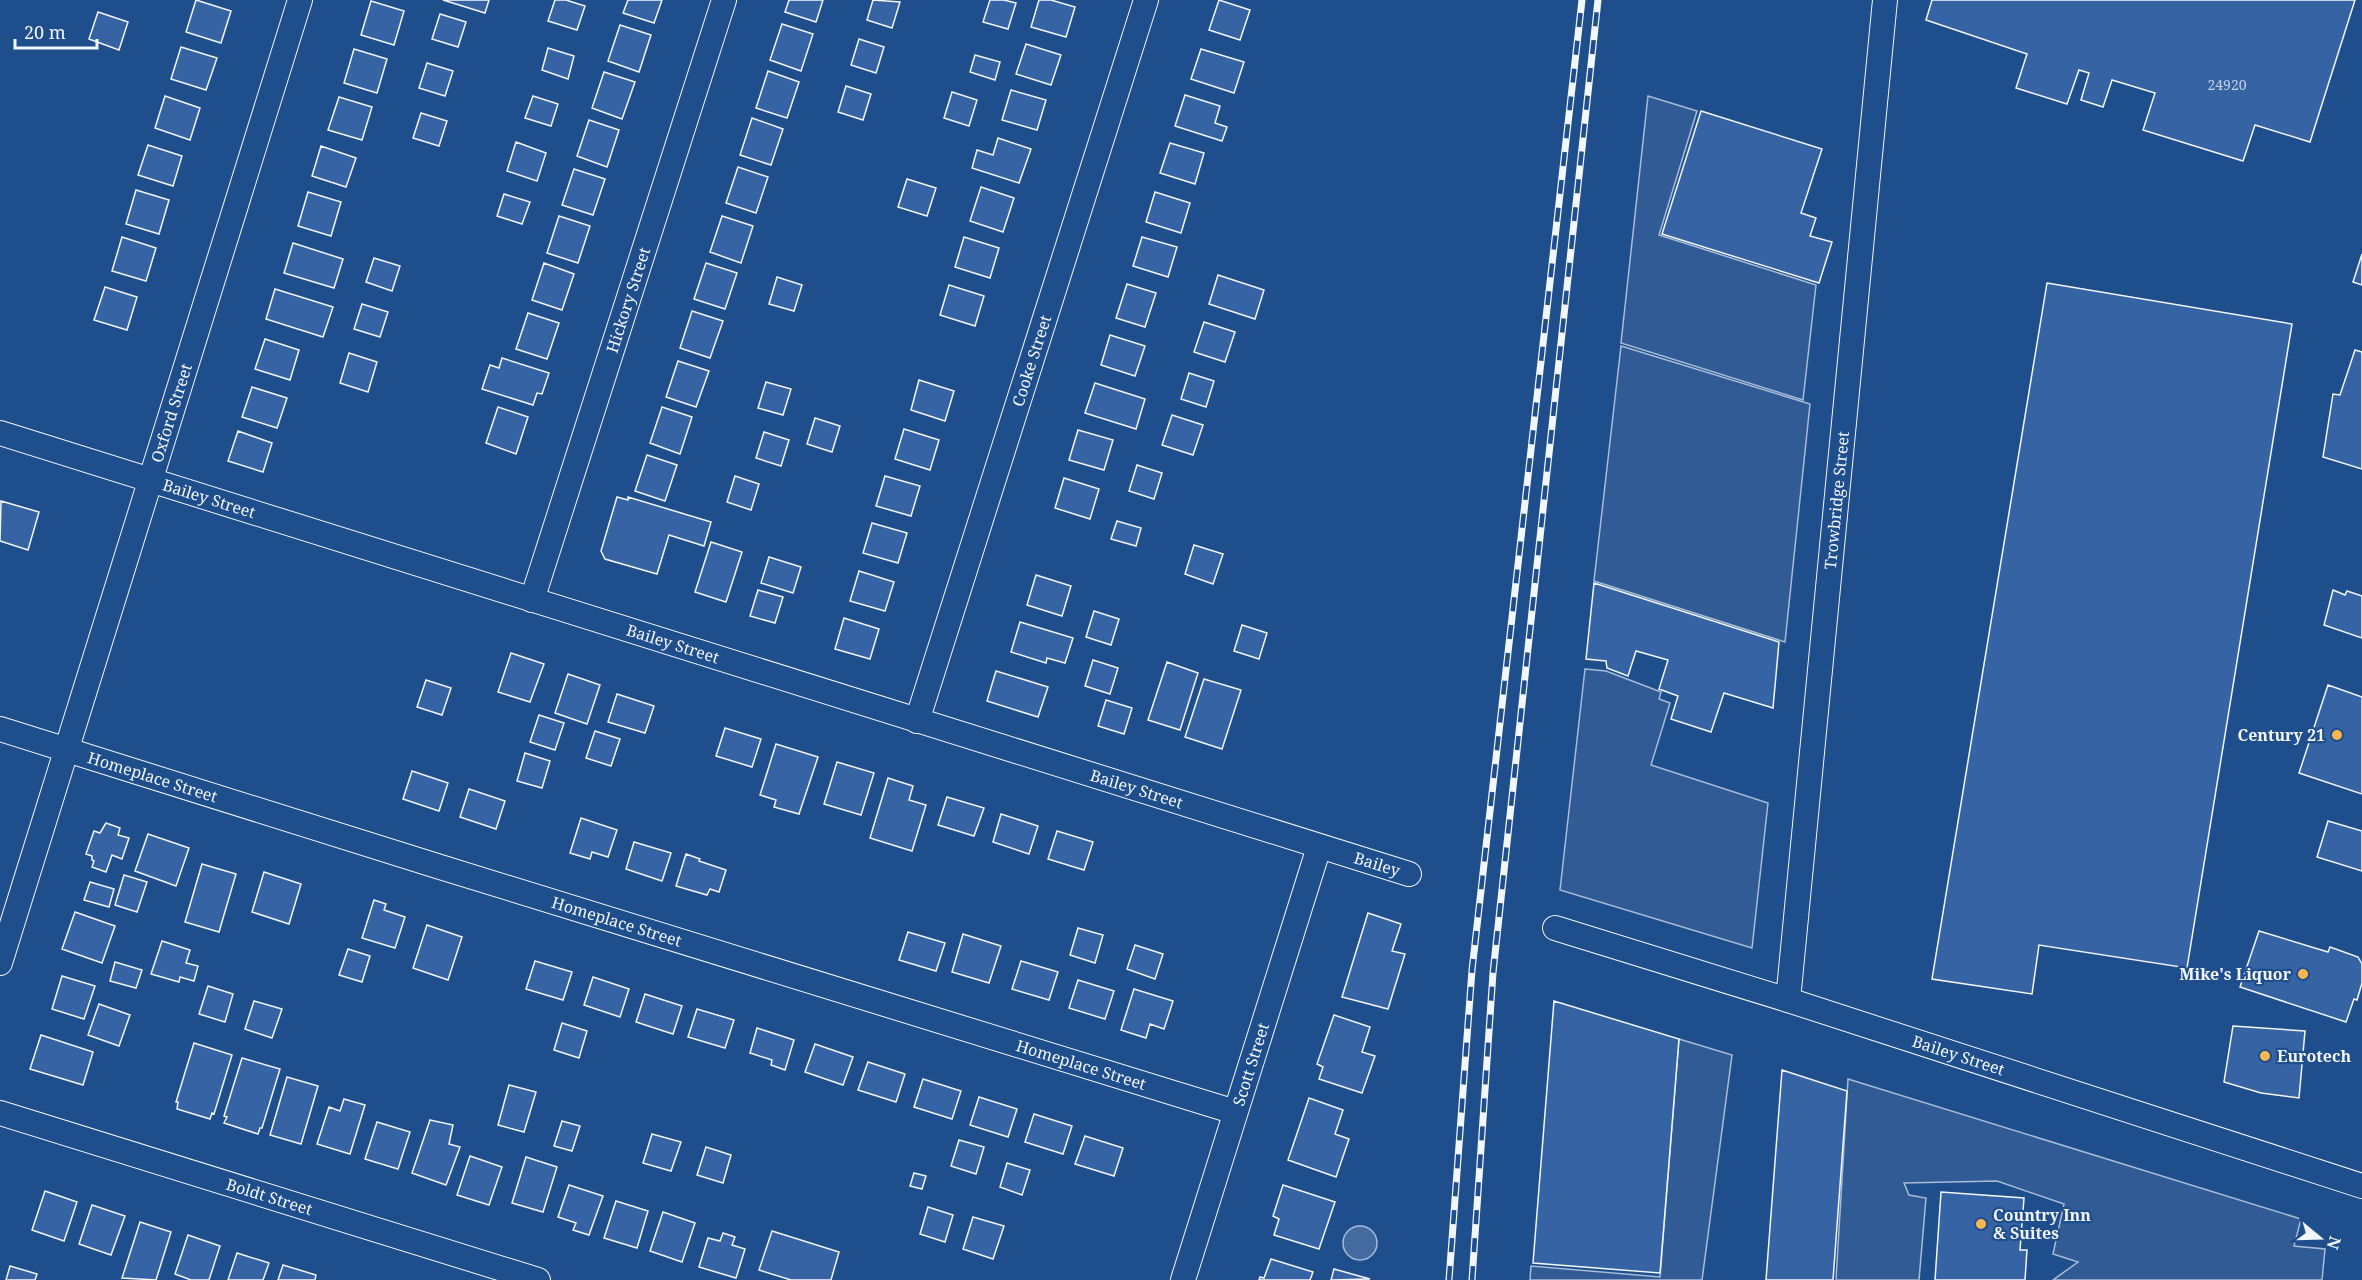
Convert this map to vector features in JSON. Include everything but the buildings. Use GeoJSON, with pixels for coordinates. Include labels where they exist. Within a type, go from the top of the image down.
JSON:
{"type":"FeatureCollection","features":[{"type":"Feature","properties":{"kind":"street","name":"Oxford Street"},"geometry":{"type":"LineString","coordinates":[[0,963],[300,0]]}},
{"type":"Feature","properties":{"kind":"street","name":"Hickory Street"},"geometry":{"type":"LineString","coordinates":[[532,600],[724,0]]}},
{"type":"Feature","properties":{"kind":"street","name":"Cooke Street"},"geometry":{"type":"LineString","coordinates":[[917,721],[1146,0]]}},
{"type":"Feature","properties":{"kind":"street","name":"Trowbridge Street"},"geometry":{"type":"LineString","coordinates":[[1788,1000],[1885,0]]}},
{"type":"Feature","properties":{"kind":"street","name":"Bailey Street"},"geometry":{"type":"LineString","coordinates":[[0,433],[1346,856]]}},
{"type":"Feature","properties":{"kind":"street","name":"Homeplace Street"},"geometry":{"type":"LineString","coordinates":[[0,729],[1235,1112]]}},
{"type":"Feature","properties":{"kind":"street","name":"Scott Street"},"geometry":{"type":"LineString","coordinates":[[1183,1280],[1318,847]]}},
{"type":"Feature","properties":{"kind":"street","name":"Bailey"},"geometry":{"type":"LineString","coordinates":[[1346,856],[1409,874]]}},
{"type":"Feature","properties":{"kind":"street","name":"Bailey Street"},"geometry":{"type":"LineString","coordinates":[[1555,928],[1788,1000],[2362,1186]]}},
{"type":"Feature","properties":{"kind":"street","name":"Boldt Street"},"geometry":{"type":"LineString","coordinates":[[0,1113],[538,1280]]}},
{"type":"Feature","properties":{"kind":"shaded area"},"geometry":{"type":"Polygon","coordinates":[[[1648,96],[1697,111],[1659,235],[1816,285],[1803,400],[1621,343],[1648,96]]]}},
{"type":"Feature","properties":{"kind":"shaded area"},"geometry":{"type":"Polygon","coordinates":[[[1621,346],[1810,404],[1785,642],[1594,581],[1621,346]]]}},
{"type":"Feature","properties":{"kind":"shaded area"},"geometry":{"type":"Polygon","coordinates":[[[1585,669],[1606,671],[1661,692],[1659,699],[1670,703],[1651,765],[1768,803],[1752,948],[1560,890],[1585,669]]]}},
{"type":"Feature","properties":{"kind":"shaded area"},"geometry":{"type":"Polygon","coordinates":[[[1679,1039],[1732,1055],[1702,1280],[1530,1280],[1531,1266],[1660,1277],[1679,1039]]]}},
{"type":"Feature","properties":{"kind":"shaded area"},"geometry":{"type":"Polygon","coordinates":[[[1848,1079],[2301,1219],[2294,1246],[2325,1249],[2322,1280],[2053,1280],[2078,1262],[2053,1254],[2064,1204],[1997,1181],[1904,1183],[1909,1195],[1926,1198],[1919,1280],[1836,1280],[1848,1079]]]}},
{"type":"Feature","properties":{"kind":"shaded area"},"geometry":{"type":"Polygon","coordinates":[[[1360,1226],[1372,1231],[1377,1243],[1372,1255],[1360,1260],[1348,1255],[1343,1243],[1348,1231],[1360,1226]]]}},
{"type":"Feature","properties":{"kind":"railway"},"geometry":{"type":"LineString","coordinates":[[1449,1280],[1472,970],[1582,0]]}},
{"type":"Feature","properties":{"kind":"railway"},"geometry":{"type":"LineString","coordinates":[[1472,1280],[1493,973],[1598,0]]}},
{"type":"Feature","properties":{"kind":"place","name":"Century 21"},"geometry":{"type":"Point","coordinates":[2337,735]}},
{"type":"Feature","properties":{"kind":"place","name":"Mike's Liquor"},"geometry":{"type":"Point","coordinates":[2303,974]}},
{"type":"Feature","properties":{"kind":"place","name":"Eurotech"},"geometry":{"type":"Point","coordinates":[2265,1056]}},
{"type":"Feature","properties":{"kind":"place","name":"Country Inn & Suites"},"geometry":{"type":"Point","coordinates":[1981,1224]}}]}
